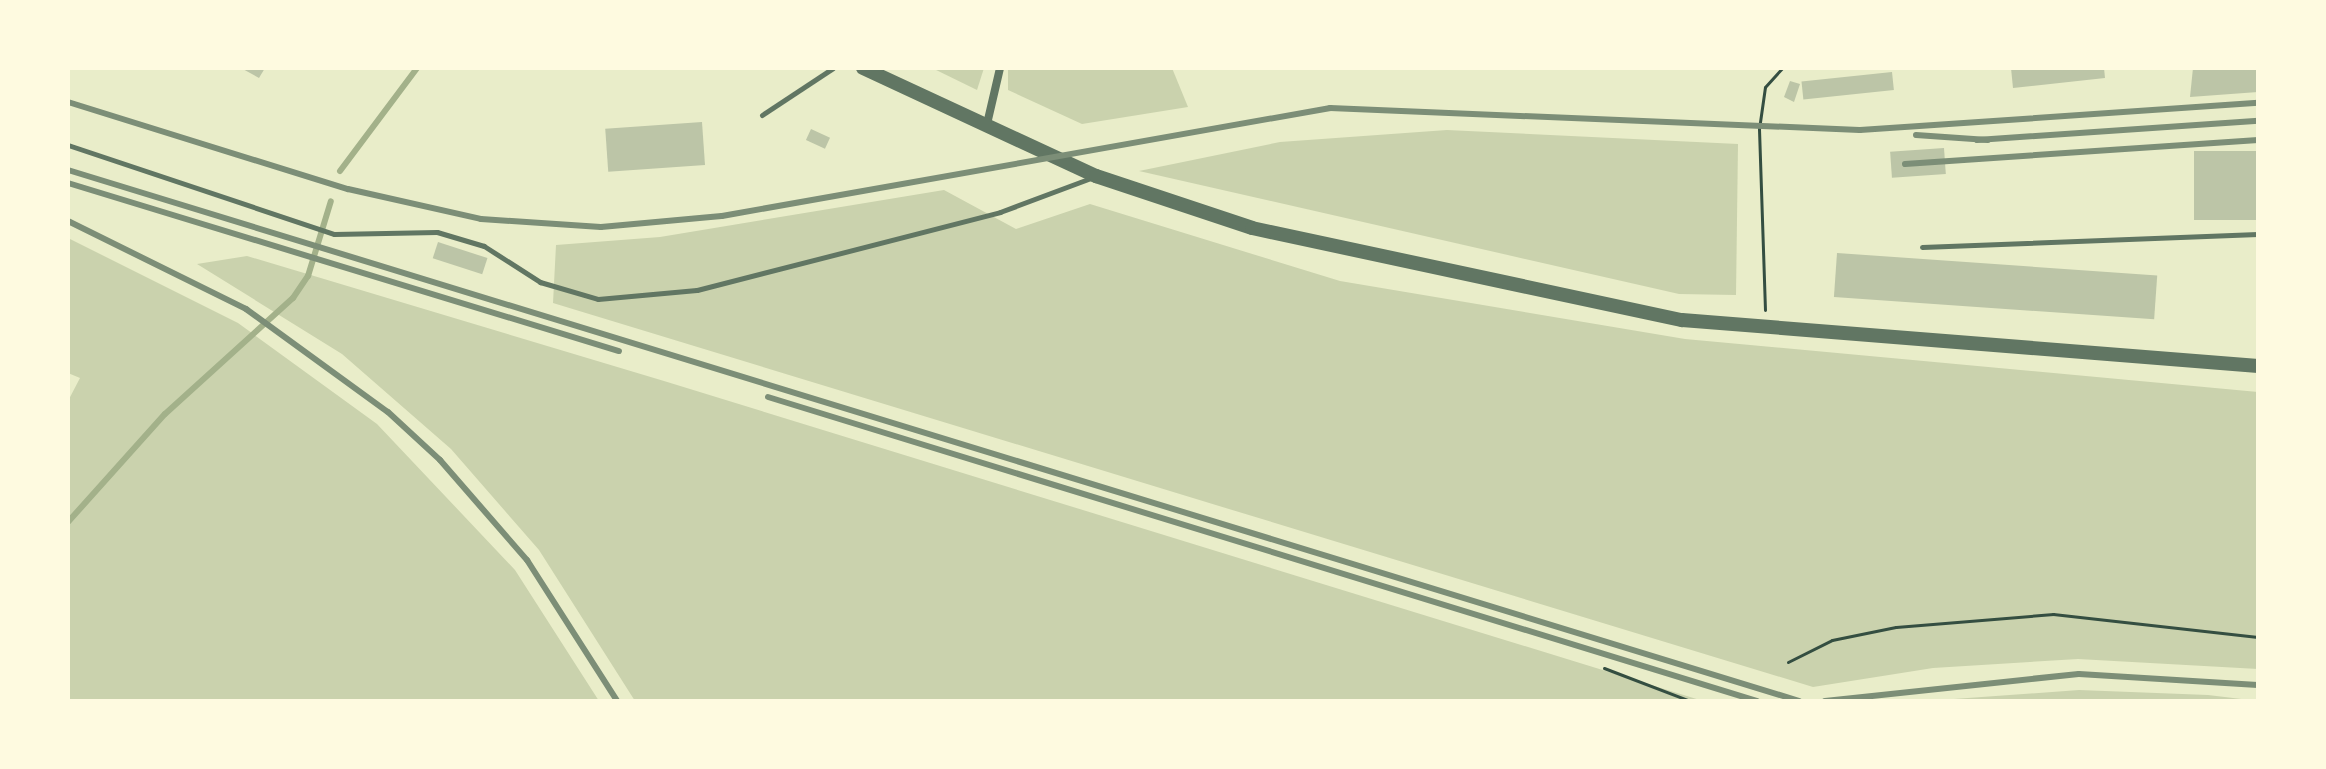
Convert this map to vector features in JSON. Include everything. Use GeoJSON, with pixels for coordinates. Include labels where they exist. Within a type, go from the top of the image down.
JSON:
{"type":"FeatureCollection","features":[{"type":"Feature","properties":{"kind":"street"},"geometry":{"type":"LineString","coordinates":[[863,68],[1096,176],[1252,228],[1682,320],[2258,366]]}},
{"type":"Feature","properties":{"kind":"street"},"geometry":{"type":"LineString","coordinates":[[987,124],[1000,68]]}},
{"type":"Feature","properties":{"kind":"lane"},"geometry":{"type":"LineString","coordinates":[[762,115],[833,68]]}},
{"type":"Feature","properties":{"kind":"lane"},"geometry":{"type":"LineString","coordinates":[[68,145],[334,234],[437,232],[484,246],[540,282],[598,299],[697,290],[1000,212],[1096,176]]}},
{"type":"Feature","properties":{"kind":"lane"},"geometry":{"type":"LineString","coordinates":[[1922,247],[2258,234]]}},
{"type":"Feature","properties":{"kind":"path"},"geometry":{"type":"LineString","coordinates":[[1766,326],[1759,129],[1765,87],[1782,68]]}},
{"type":"Feature","properties":{"kind":"path"},"geometry":{"type":"LineString","coordinates":[[1788,662],[1832,640],[1896,627],[2053,614],[2258,637]]}},
{"type":"Feature","properties":{"kind":"path"},"geometry":{"type":"LineString","coordinates":[[1604,668],[1690,701]]}},
{"type":"Feature","properties":{"kind":"green space"},"geometry":{"type":"Polygon","coordinates":[[[932,68],[984,68],[977,90],[932,68]]]}},
{"type":"Feature","properties":{"kind":"green space"},"geometry":{"type":"Polygon","coordinates":[[[1008,68],[1172,68],[1188,107],[1082,124],[1008,90],[1008,68]]]}},
{"type":"Feature","properties":{"kind":"green space"},"geometry":{"type":"Polygon","coordinates":[[[1447,130],[1738,144],[1736,295],[1679,294],[1139,171],[1280,142],[1447,130]]]}},
{"type":"Feature","properties":{"kind":"green space"},"geometry":{"type":"Polygon","coordinates":[[[944,190],[1016,229],[1090,204],[1340,281],[1685,339],[2258,392],[2258,669],[2078,659],[1933,668],[1813,687],[553,303],[556,245],[660,237],[944,190]]]}},
{"type":"Feature","properties":{"kind":"green space"},"geometry":{"type":"Polygon","coordinates":[[[68,238],[238,323],[377,424],[515,570],[599,701],[68,701],[68,401],[80,378],[68,373],[68,238]]]}},
{"type":"Feature","properties":{"kind":"green space"},"geometry":{"type":"Polygon","coordinates":[[[247,256],[1703,701],[635,701],[539,550],[451,449],[342,354],[197,264],[247,256]]]}},
{"type":"Feature","properties":{"kind":"green space"},"geometry":{"type":"Polygon","coordinates":[[[2079,690],[2208,695],[2258,701],[1926,701],[2079,690]]]}},
{"type":"Feature","properties":{"kind":"building"},"geometry":{"type":"Polygon","coordinates":[[[241,68],[265,68],[259,78],[241,68]]]}},
{"type":"Feature","properties":{"kind":"building"},"geometry":{"type":"Polygon","coordinates":[[[2011,68],[2104,68],[2105,78],[2013,88],[2011,68]]]}},
{"type":"Feature","properties":{"kind":"building"},"geometry":{"type":"Polygon","coordinates":[[[2193,68],[2258,68],[2258,92],[2190,97],[2193,68]]]}},
{"type":"Feature","properties":{"kind":"building"},"geometry":{"type":"Polygon","coordinates":[[[1892,72],[1894,90],[1803,99],[1801,82],[1892,72]]]}},
{"type":"Feature","properties":{"kind":"building"},"geometry":{"type":"Polygon","coordinates":[[[1790,81],[1800,84],[1794,102],[1784,97],[1790,81]]]}},
{"type":"Feature","properties":{"kind":"building"},"geometry":{"type":"Polygon","coordinates":[[[702,122],[705,165],[608,172],[605,129],[702,122]]]}},
{"type":"Feature","properties":{"kind":"building"},"geometry":{"type":"Polygon","coordinates":[[[811,129],[830,138],[825,149],[806,140],[811,129]]]}},
{"type":"Feature","properties":{"kind":"building"},"geometry":{"type":"Polygon","coordinates":[[[1944,148],[1946,174],[1892,178],[1890,152],[1944,148]]]}},
{"type":"Feature","properties":{"kind":"building"},"geometry":{"type":"Polygon","coordinates":[[[2194,151],[2258,151],[2258,220],[2194,220],[2194,151]]]}},
{"type":"Feature","properties":{"kind":"building"},"geometry":{"type":"Polygon","coordinates":[[[438,242],[487,258],[482,274],[433,258],[438,242]]]}},
{"type":"Feature","properties":{"kind":"building"},"geometry":{"type":"Polygon","coordinates":[[[1837,253],[2157,275],[2154,319],[1834,297],[1837,253]]]}},
{"type":"Feature","properties":{"kind":"waterway"},"geometry":{"type":"LineString","coordinates":[[340,171],[417,68]]}},
{"type":"Feature","properties":{"kind":"waterway"},"geometry":{"type":"LineString","coordinates":[[68,522],[165,414],[293,298],[308,276],[331,201]]}},
{"type":"Feature","properties":{"kind":"railway"},"geometry":{"type":"LineString","coordinates":[[68,102],[348,189],[481,219],[601,227],[722,216],[1330,108],[1860,130],[2258,103]]}},
{"type":"Feature","properties":{"kind":"railway"},"geometry":{"type":"LineString","coordinates":[[1977,140],[2258,121]]}},
{"type":"Feature","properties":{"kind":"railway"},"geometry":{"type":"LineString","coordinates":[[1916,135],[1988,140]]}},
{"type":"Feature","properties":{"kind":"railway"},"geometry":{"type":"LineString","coordinates":[[1905,164],[2258,140]]}},
{"type":"Feature","properties":{"kind":"railway"},"geometry":{"type":"LineString","coordinates":[[68,170],[1799,701]]}},
{"type":"Feature","properties":{"kind":"railway"},"geometry":{"type":"LineString","coordinates":[[68,183],[619,351]]}},
{"type":"Feature","properties":{"kind":"railway"},"geometry":{"type":"LineString","coordinates":[[68,221],[246,309],[388,412],[440,460],[527,560],[617,701]]}},
{"type":"Feature","properties":{"kind":"railway"},"geometry":{"type":"LineString","coordinates":[[768,397],[1757,701]]}},
{"type":"Feature","properties":{"kind":"railway"},"geometry":{"type":"LineString","coordinates":[[1825,701],[2079,674],[2258,685]]}}]}
